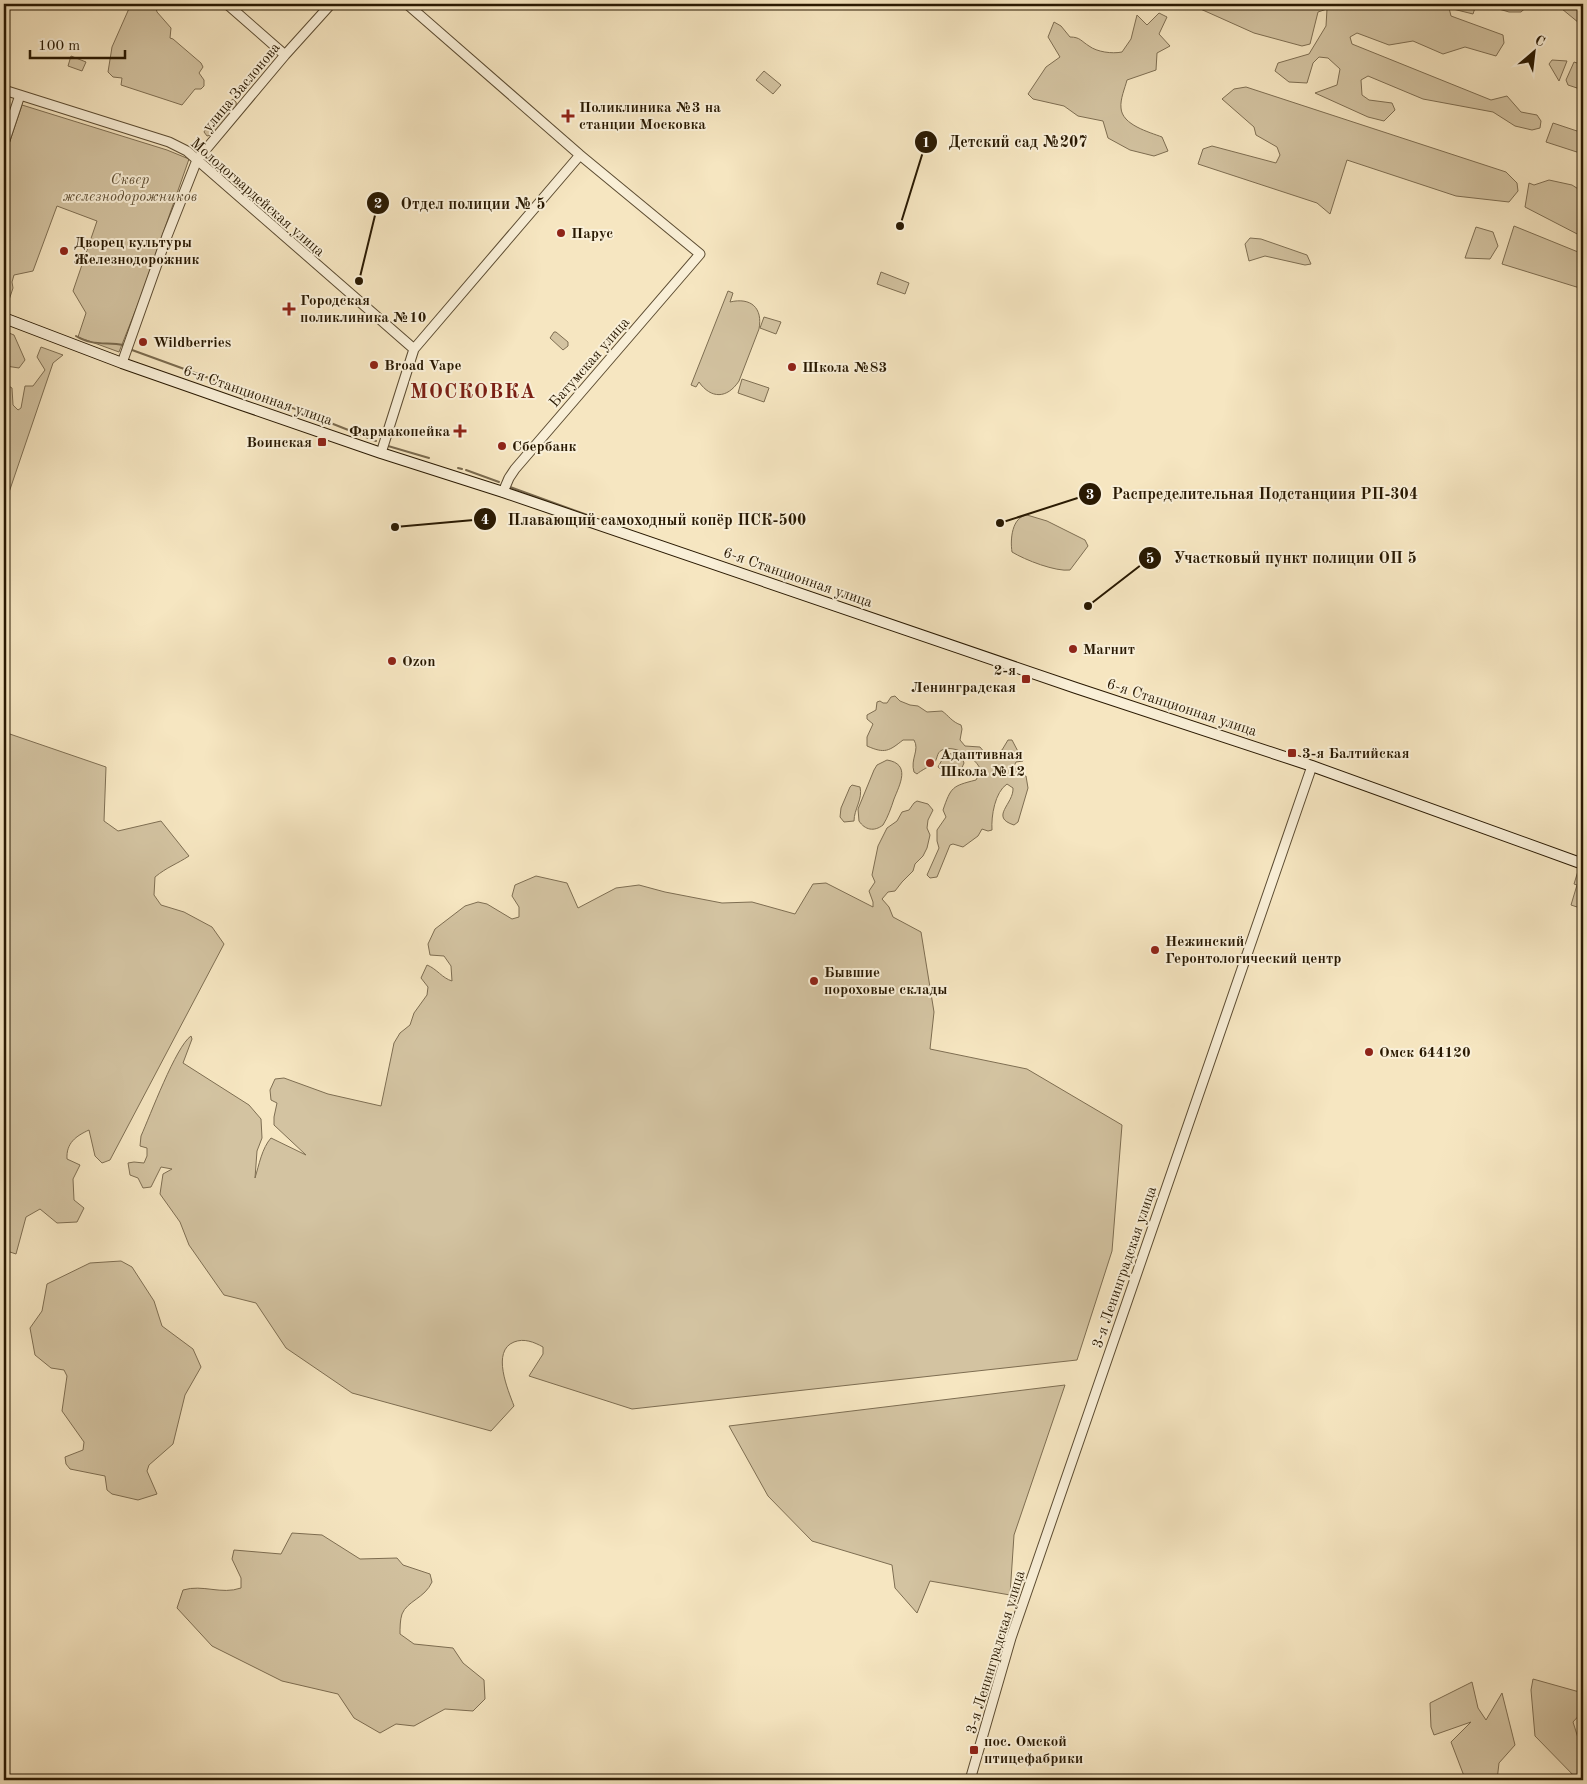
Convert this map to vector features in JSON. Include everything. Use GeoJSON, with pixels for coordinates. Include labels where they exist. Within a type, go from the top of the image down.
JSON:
{"type":"FeatureCollection","features":[{"type":"Feature","properties":{"kind":"main road","name":"6-я Станционная улица"},"geometry":{"type":"LineString","coordinates":[[4,318],[122,363],[381,453],[503,492],[1076,688],[1312,766],[1583,864]]}},
{"type":"Feature","properties":{"kind":"street"},"geometry":{"type":"LineString","coordinates":[[227,4],[285,55]]}},
{"type":"Feature","properties":{"kind":"street","name":"улица Заслонова"},"geometry":{"type":"LineString","coordinates":[[122,363],[167,236],[197,160],[285,55],[331,4]]}},
{"type":"Feature","properties":{"kind":"street"},"geometry":{"type":"LineString","coordinates":[[381,453],[414,349],[580,155],[407,4]]}},
{"type":"Feature","properties":{"kind":"street","name":"Молодогвардейская улица"},"geometry":{"type":"LineString","coordinates":[[4,90],[169,142],[187,151],[414,349]]}},
{"type":"Feature","properties":{"kind":"street"},"geometry":{"type":"LineString","coordinates":[[4,143],[20,95]]}},
{"type":"Feature","properties":{"kind":"street","name":"Батумская улица"},"geometry":{"type":"LineString","coordinates":[[503,492],[508,478],[515,469],[700,254],[580,155]]}},
{"type":"Feature","properties":{"kind":"street","name":"3-я Ленинградская улица"},"geometry":{"type":"LineString","coordinates":[[970,1780],[1011,1638],[1312,766]]}},
{"type":"Feature","properties":{"kind":"green space"},"geometry":{"type":"Polygon","coordinates":[[[131,4],[155,4],[157,12],[171,28],[170,38],[201,63],[203,67],[199,73],[204,80],[204,86],[201,89],[195,89],[182,105],[121,85],[122,78],[113,77],[108,72],[112,47],[131,4]]]}},
{"type":"Feature","properties":{"kind":"green space"},"geometry":{"type":"Polygon","coordinates":[[[1174,4],[1471,4],[1475,8],[1473,14],[1449,8],[1451,16],[1503,35],[1504,43],[1496,56],[1465,47],[1443,54],[1413,41],[1389,45],[1357,33],[1350,37],[1352,44],[1491,100],[1507,96],[1521,112],[1537,115],[1541,121],[1540,128],[1532,130],[1515,126],[1493,112],[1423,99],[1368,76],[1361,80],[1362,95],[1369,100],[1392,103],[1395,110],[1384,121],[1368,117],[1315,93],[1337,85],[1340,69],[1328,58],[1319,57],[1313,63],[1307,83],[1289,82],[1275,71],[1278,63],[1309,54],[1326,26],[1327,9],[1318,12],[1310,44],[1302,46],[1254,33],[1196,7],[1174,4]]]}},
{"type":"Feature","properties":{"kind":"green space"},"geometry":{"type":"Polygon","coordinates":[[[1482,4],[1530,4],[1521,12],[1509,12],[1482,4]]]}},
{"type":"Feature","properties":{"kind":"green space"},"geometry":{"type":"Polygon","coordinates":[[[1556,4],[1583,4],[1579,23],[1556,4]]]}},
{"type":"Feature","properties":{"kind":"green space"},"geometry":{"type":"Polygon","coordinates":[[[1159,13],[1167,17],[1159,34],[1170,46],[1157,53],[1156,70],[1127,80],[1121,108],[1126,119],[1131,123],[1162,137],[1168,151],[1154,156],[1130,150],[1108,138],[1103,121],[1078,116],[1064,106],[1033,99],[1028,94],[1046,67],[1060,57],[1048,37],[1054,22],[1061,26],[1070,37],[1078,39],[1096,50],[1118,53],[1122,52],[1131,39],[1137,15],[1147,25],[1159,13]]]}},
{"type":"Feature","properties":{"kind":"green space"},"geometry":{"type":"Polygon","coordinates":[[[71,56],[86,62],[82,71],[68,66],[71,56]]]}},
{"type":"Feature","properties":{"kind":"green space"},"geometry":{"type":"Polygon","coordinates":[[[1552,60],[1567,61],[1559,81],[1549,64],[1552,60]]]}},
{"type":"Feature","properties":{"kind":"green space"},"geometry":{"type":"Polygon","coordinates":[[[1574,62],[1583,65],[1583,90],[1568,85],[1566,80],[1574,62]]]}},
{"type":"Feature","properties":{"kind":"green space"},"geometry":{"type":"Polygon","coordinates":[[[764,71],[781,85],[773,94],[756,80],[764,71]]]}},
{"type":"Feature","properties":{"kind":"green space"},"geometry":{"type":"Polygon","coordinates":[[[1246,87],[1506,172],[1517,183],[1518,191],[1509,202],[1456,196],[1347,160],[1330,214],[1317,203],[1198,164],[1203,149],[1212,146],[1276,163],[1280,155],[1277,147],[1256,135],[1254,127],[1222,99],[1234,89],[1246,87]]]}},
{"type":"Feature","properties":{"kind":"green space"},"geometry":{"type":"Polygon","coordinates":[[[233,99],[236,101],[235,109],[211,135],[207,136],[204,132],[209,122],[233,99]]]}},
{"type":"Feature","properties":{"kind":"green space","name":"Сквер железнодорожников"},"geometry":{"type":"Polygon","coordinates":[[[22,105],[167,150],[189,159],[140,299],[119,352],[78,337],[86,313],[73,291],[97,221],[57,206],[33,271],[14,275],[13,288],[4,311],[4,159],[22,105]]]}},
{"type":"Feature","properties":{"kind":"green space"},"geometry":{"type":"Polygon","coordinates":[[[1553,123],[1583,133],[1583,154],[1546,142],[1553,123]]]}},
{"type":"Feature","properties":{"kind":"green space"},"geometry":{"type":"Polygon","coordinates":[[[1549,180],[1572,185],[1583,192],[1583,237],[1525,207],[1529,183],[1534,185],[1549,180]]]}},
{"type":"Feature","properties":{"kind":"green space"},"geometry":{"type":"Polygon","coordinates":[[[1514,226],[1583,254],[1583,289],[1502,264],[1514,226]]]}},
{"type":"Feature","properties":{"kind":"green space"},"geometry":{"type":"Polygon","coordinates":[[[1476,227],[1493,232],[1498,246],[1490,259],[1465,258],[1476,227]]]}},
{"type":"Feature","properties":{"kind":"green space"},"geometry":{"type":"Polygon","coordinates":[[[1250,238],[1261,239],[1307,255],[1311,264],[1305,265],[1265,256],[1249,261],[1245,244],[1250,238]]]}},
{"type":"Feature","properties":{"kind":"green space"},"geometry":{"type":"Polygon","coordinates":[[[881,272],[909,283],[905,294],[877,284],[881,272]]]}},
{"type":"Feature","properties":{"kind":"green space"},"geometry":{"type":"Polygon","coordinates":[[[728,291],[733,293],[730,302],[744,301],[754,306],[759,315],[760,322],[739,381],[729,391],[719,395],[709,392],[699,382],[696,387],[691,385],[728,291]]]}},
{"type":"Feature","properties":{"kind":"green space"},"geometry":{"type":"Polygon","coordinates":[[[764,317],[781,322],[776,334],[760,328],[764,317]]]}},
{"type":"Feature","properties":{"kind":"green space"},"geometry":{"type":"Polygon","coordinates":[[[4,331],[14,335],[25,360],[19,368],[6,366],[4,369],[4,331]]]}},
{"type":"Feature","properties":{"kind":"green space"},"geometry":{"type":"Polygon","coordinates":[[[554,332],[568,342],[568,346],[563,350],[550,338],[554,332]]]}},
{"type":"Feature","properties":{"kind":"green space"},"geometry":{"type":"Polygon","coordinates":[[[41,347],[63,355],[53,363],[4,507],[4,383],[12,388],[13,405],[18,410],[21,408],[25,386],[33,386],[45,370],[37,357],[41,347]]]}},
{"type":"Feature","properties":{"kind":"green space"},"geometry":{"type":"Polygon","coordinates":[[[742,379],[769,388],[764,402],[738,393],[742,379]]]}},
{"type":"Feature","properties":{"kind":"green space"},"geometry":{"type":"Polygon","coordinates":[[[1027,515],[1047,521],[1085,540],[1088,546],[1070,570],[1041,565],[1012,552],[1011,541],[1015,524],[1027,515]]]}},
{"type":"Feature","properties":{"kind":"green space"},"geometry":{"type":"Polygon","coordinates":[[[895,696],[900,701],[918,706],[927,712],[942,711],[953,721],[961,725],[960,740],[965,746],[980,747],[985,753],[992,756],[1002,750],[1008,740],[1012,740],[1023,761],[1016,762],[1014,766],[1018,773],[1026,776],[1028,788],[1018,822],[1014,825],[1003,818],[1004,810],[1013,788],[1007,784],[997,798],[992,818],[992,830],[982,829],[978,836],[963,847],[950,845],[937,877],[930,878],[927,875],[939,848],[937,830],[946,817],[943,810],[948,796],[957,786],[976,780],[981,771],[975,761],[965,753],[947,749],[940,751],[934,763],[917,774],[914,772],[913,767],[916,747],[914,740],[903,740],[894,747],[883,751],[867,746],[867,737],[873,724],[867,719],[867,715],[876,710],[877,702],[887,703],[891,697],[895,696]]]}},
{"type":"Feature","properties":{"kind":"green space"},"geometry":{"type":"Polygon","coordinates":[[[4,732],[106,767],[104,821],[118,831],[161,821],[189,856],[155,877],[154,895],[161,905],[184,912],[212,927],[224,944],[110,1160],[102,1163],[95,1156],[89,1130],[70,1144],[67,1159],[80,1165],[73,1179],[74,1200],[84,1208],[77,1222],[57,1223],[40,1209],[26,1217],[16,1254],[4,1250],[4,732]]]}},
{"type":"Feature","properties":{"kind":"green space"},"geometry":{"type":"Polygon","coordinates":[[[952,753],[962,758],[964,763],[960,772],[949,772],[938,767],[943,758],[952,753]]]}},
{"type":"Feature","properties":{"kind":"green space"},"geometry":{"type":"Polygon","coordinates":[[[887,760],[899,766],[902,775],[901,781],[883,825],[876,829],[870,829],[859,821],[858,809],[874,770],[877,765],[887,760]]]}},
{"type":"Feature","properties":{"kind":"green space"},"geometry":{"type":"Polygon","coordinates":[[[852,785],[860,787],[860,796],[854,821],[844,822],[840,817],[841,808],[852,785]]]}},
{"type":"Feature","properties":{"kind":"green space"},"geometry":{"type":"Polygon","coordinates":[[[917,801],[928,804],[933,810],[928,820],[927,828],[930,835],[927,848],[923,856],[915,864],[913,871],[895,891],[888,892],[882,899],[889,907],[893,917],[921,932],[934,1012],[930,1049],[1027,1069],[1122,1125],[1112,1251],[1077,1360],[632,1409],[529,1376],[543,1354],[543,1347],[533,1342],[521,1340],[507,1347],[503,1354],[502,1362],[505,1381],[514,1406],[491,1431],[352,1393],[286,1348],[256,1303],[224,1295],[189,1245],[180,1222],[160,1194],[163,1174],[172,1169],[161,1167],[151,1187],[143,1188],[138,1178],[130,1175],[128,1163],[144,1163],[147,1156],[147,1148],[140,1146],[141,1136],[178,1053],[191,1036],[192,1039],[183,1063],[249,1105],[261,1119],[262,1138],[257,1151],[255,1178],[263,1152],[271,1138],[306,1155],[274,1125],[277,1103],[271,1100],[270,1090],[275,1079],[284,1078],[328,1094],[381,1106],[394,1043],[400,1033],[410,1025],[414,1013],[427,995],[428,987],[421,978],[427,965],[452,981],[451,966],[444,956],[430,955],[428,944],[435,929],[465,906],[478,902],[487,904],[512,919],[519,917],[519,907],[512,896],[515,885],[536,876],[567,883],[578,908],[616,888],[639,885],[722,903],[752,902],[795,914],[813,884],[826,883],[873,907],[869,891],[875,882],[872,875],[878,846],[887,828],[897,821],[902,812],[909,810],[917,801]]]}},
{"type":"Feature","properties":{"kind":"green space"},"geometry":{"type":"Polygon","coordinates":[[[1578,871],[1583,873],[1583,909],[1571,905],[1577,885],[1574,884],[1578,871]]]}},
{"type":"Feature","properties":{"kind":"green space"},"geometry":{"type":"Polygon","coordinates":[[[121,1261],[132,1267],[154,1301],[162,1326],[193,1349],[201,1367],[185,1395],[173,1444],[149,1465],[147,1471],[157,1494],[138,1500],[112,1494],[107,1490],[105,1476],[70,1469],[66,1464],[65,1457],[83,1450],[84,1442],[62,1411],[67,1376],[64,1370],[51,1368],[35,1355],[30,1328],[42,1311],[47,1284],[90,1263],[121,1261]]]}},
{"type":"Feature","properties":{"kind":"green space"},"geometry":{"type":"Polygon","coordinates":[[[1065,1385],[1014,1535],[1010,1595],[930,1581],[917,1613],[895,1588],[892,1565],[812,1541],[768,1496],[729,1426],[1065,1385]]]}},
{"type":"Feature","properties":{"kind":"green space"},"geometry":{"type":"Polygon","coordinates":[[[292,1533],[322,1535],[360,1559],[397,1558],[403,1565],[430,1574],[432,1582],[429,1587],[402,1614],[400,1634],[414,1644],[453,1648],[463,1663],[484,1680],[485,1699],[473,1711],[445,1709],[414,1726],[396,1724],[380,1733],[354,1718],[338,1694],[282,1681],[212,1646],[177,1608],[183,1590],[198,1588],[234,1590],[241,1588],[241,1578],[232,1559],[234,1550],[281,1554],[292,1533]]]}},
{"type":"Feature","properties":{"kind":"green space"},"geometry":{"type":"Polygon","coordinates":[[[1533,1679],[1583,1693],[1583,1711],[1573,1722],[1579,1741],[1583,1742],[1583,1780],[1578,1780],[1535,1736],[1531,1690],[1533,1679]]]}},
{"type":"Feature","properties":{"kind":"green space"},"geometry":{"type":"Polygon","coordinates":[[[1472,1682],[1478,1708],[1486,1720],[1502,1693],[1515,1745],[1499,1763],[1497,1780],[1468,1780],[1464,1776],[1451,1742],[1471,1722],[1434,1735],[1431,1727],[1430,1703],[1472,1682]]]}},
{"type":"Feature","properties":{"kind":"waterway"},"geometry":{"type":"LineString","coordinates":[[76,336],[87,341],[123,345]]}},
{"type":"Feature","properties":{"kind":"waterway"},"geometry":{"type":"LineString","coordinates":[[132,350],[242,390]]}},
{"type":"Feature","properties":{"kind":"waterway"},"geometry":{"type":"LineString","coordinates":[[252,394],[304,412]]}},
{"type":"Feature","properties":{"kind":"waterway"},"geometry":{"type":"LineString","coordinates":[[308,414],[376,441]]}},
{"type":"Feature","properties":{"kind":"waterway"},"geometry":{"type":"LineString","coordinates":[[388,446],[429,458]]}},
{"type":"Feature","properties":{"kind":"waterway"},"geometry":{"type":"LineString","coordinates":[[458,468],[462,469]]}},
{"type":"Feature","properties":{"kind":"waterway"},"geometry":{"type":"LineString","coordinates":[[466,470],[499,482]]}},
{"type":"Feature","properties":{"kind":"waterway"},"geometry":{"type":"LineString","coordinates":[[510,487],[590,516]]}},
{"type":"Feature","properties":{"kind":"waterway"},"geometry":{"type":"LineString","coordinates":[[601,520],[619,526]]}},
{"type":"Feature","properties":{"kind":"place","name":"Поликлиника №3 на станции Московка"},"geometry":{"type":"Point","coordinates":[568,116]}},
{"type":"Feature","properties":{"kind":"place","name":"Детский сад №207"},"geometry":{"type":"Point","coordinates":[900,226]}},
{"type":"Feature","properties":{"kind":"place","name":"Парус"},"geometry":{"type":"Point","coordinates":[561,233]}},
{"type":"Feature","properties":{"kind":"place","name":"Дворец культуры Железнодорожник"},"geometry":{"type":"Point","coordinates":[64,251]}},
{"type":"Feature","properties":{"kind":"place","name":"Отдел полиции № 5"},"geometry":{"type":"Point","coordinates":[359,281]}},
{"type":"Feature","properties":{"kind":"place","name":"Городская поликлиника №10"},"geometry":{"type":"Point","coordinates":[289,309]}},
{"type":"Feature","properties":{"kind":"place","name":"Wildberries"},"geometry":{"type":"Point","coordinates":[143,342]}},
{"type":"Feature","properties":{"kind":"place","name":"Broad Vape"},"geometry":{"type":"Point","coordinates":[374,365]}},
{"type":"Feature","properties":{"kind":"place","name":"Школа №83"},"geometry":{"type":"Point","coordinates":[792,367]}},
{"type":"Feature","properties":{"kind":"place","name":"Фармакопейка"},"geometry":{"type":"Point","coordinates":[460,431]}},
{"type":"Feature","properties":{"kind":"place","name":"Воинская"},"geometry":{"type":"Point","coordinates":[322,442]}},
{"type":"Feature","properties":{"kind":"place","name":"Сбербанк"},"geometry":{"type":"Point","coordinates":[502,446]}},
{"type":"Feature","properties":{"kind":"place","name":"Распределительная Подстанциия РП-304"},"geometry":{"type":"Point","coordinates":[1000,523]}},
{"type":"Feature","properties":{"kind":"place","name":"Плавающий самоходный копёр ПСК-500"},"geometry":{"type":"Point","coordinates":[395,527]}},
{"type":"Feature","properties":{"kind":"place","name":"Участковый пункт полиции ОП 5"},"geometry":{"type":"Point","coordinates":[1088,606]}},
{"type":"Feature","properties":{"kind":"place","name":"Магнит"},"geometry":{"type":"Point","coordinates":[1073,649]}},
{"type":"Feature","properties":{"kind":"place","name":"Ozon"},"geometry":{"type":"Point","coordinates":[392,661]}},
{"type":"Feature","properties":{"kind":"place","name":"2-я Ленинградская"},"geometry":{"type":"Point","coordinates":[1026,679]}},
{"type":"Feature","properties":{"kind":"place","name":"3-я Балтийская"},"geometry":{"type":"Point","coordinates":[1292,753]}},
{"type":"Feature","properties":{"kind":"place","name":"Адаптивная Школа №12"},"geometry":{"type":"Point","coordinates":[930,763]}},
{"type":"Feature","properties":{"kind":"place","name":"Нежинский Геронтологический центр"},"geometry":{"type":"Point","coordinates":[1155,950]}},
{"type":"Feature","properties":{"kind":"place","name":"Бывшие пороховые склады"},"geometry":{"type":"Point","coordinates":[814,981]}},
{"type":"Feature","properties":{"kind":"place","name":"Омск 644120"},"geometry":{"type":"Point","coordinates":[1369,1052]}},
{"type":"Feature","properties":{"kind":"place","name":"пос. Омской птицефабрики"},"geometry":{"type":"Point","coordinates":[974,1750]}},
{"type":"Feature","properties":{"kind":"district","name":"МОСКОВКА"},"geometry":{"type":"Point","coordinates":[473,391]}}]}
